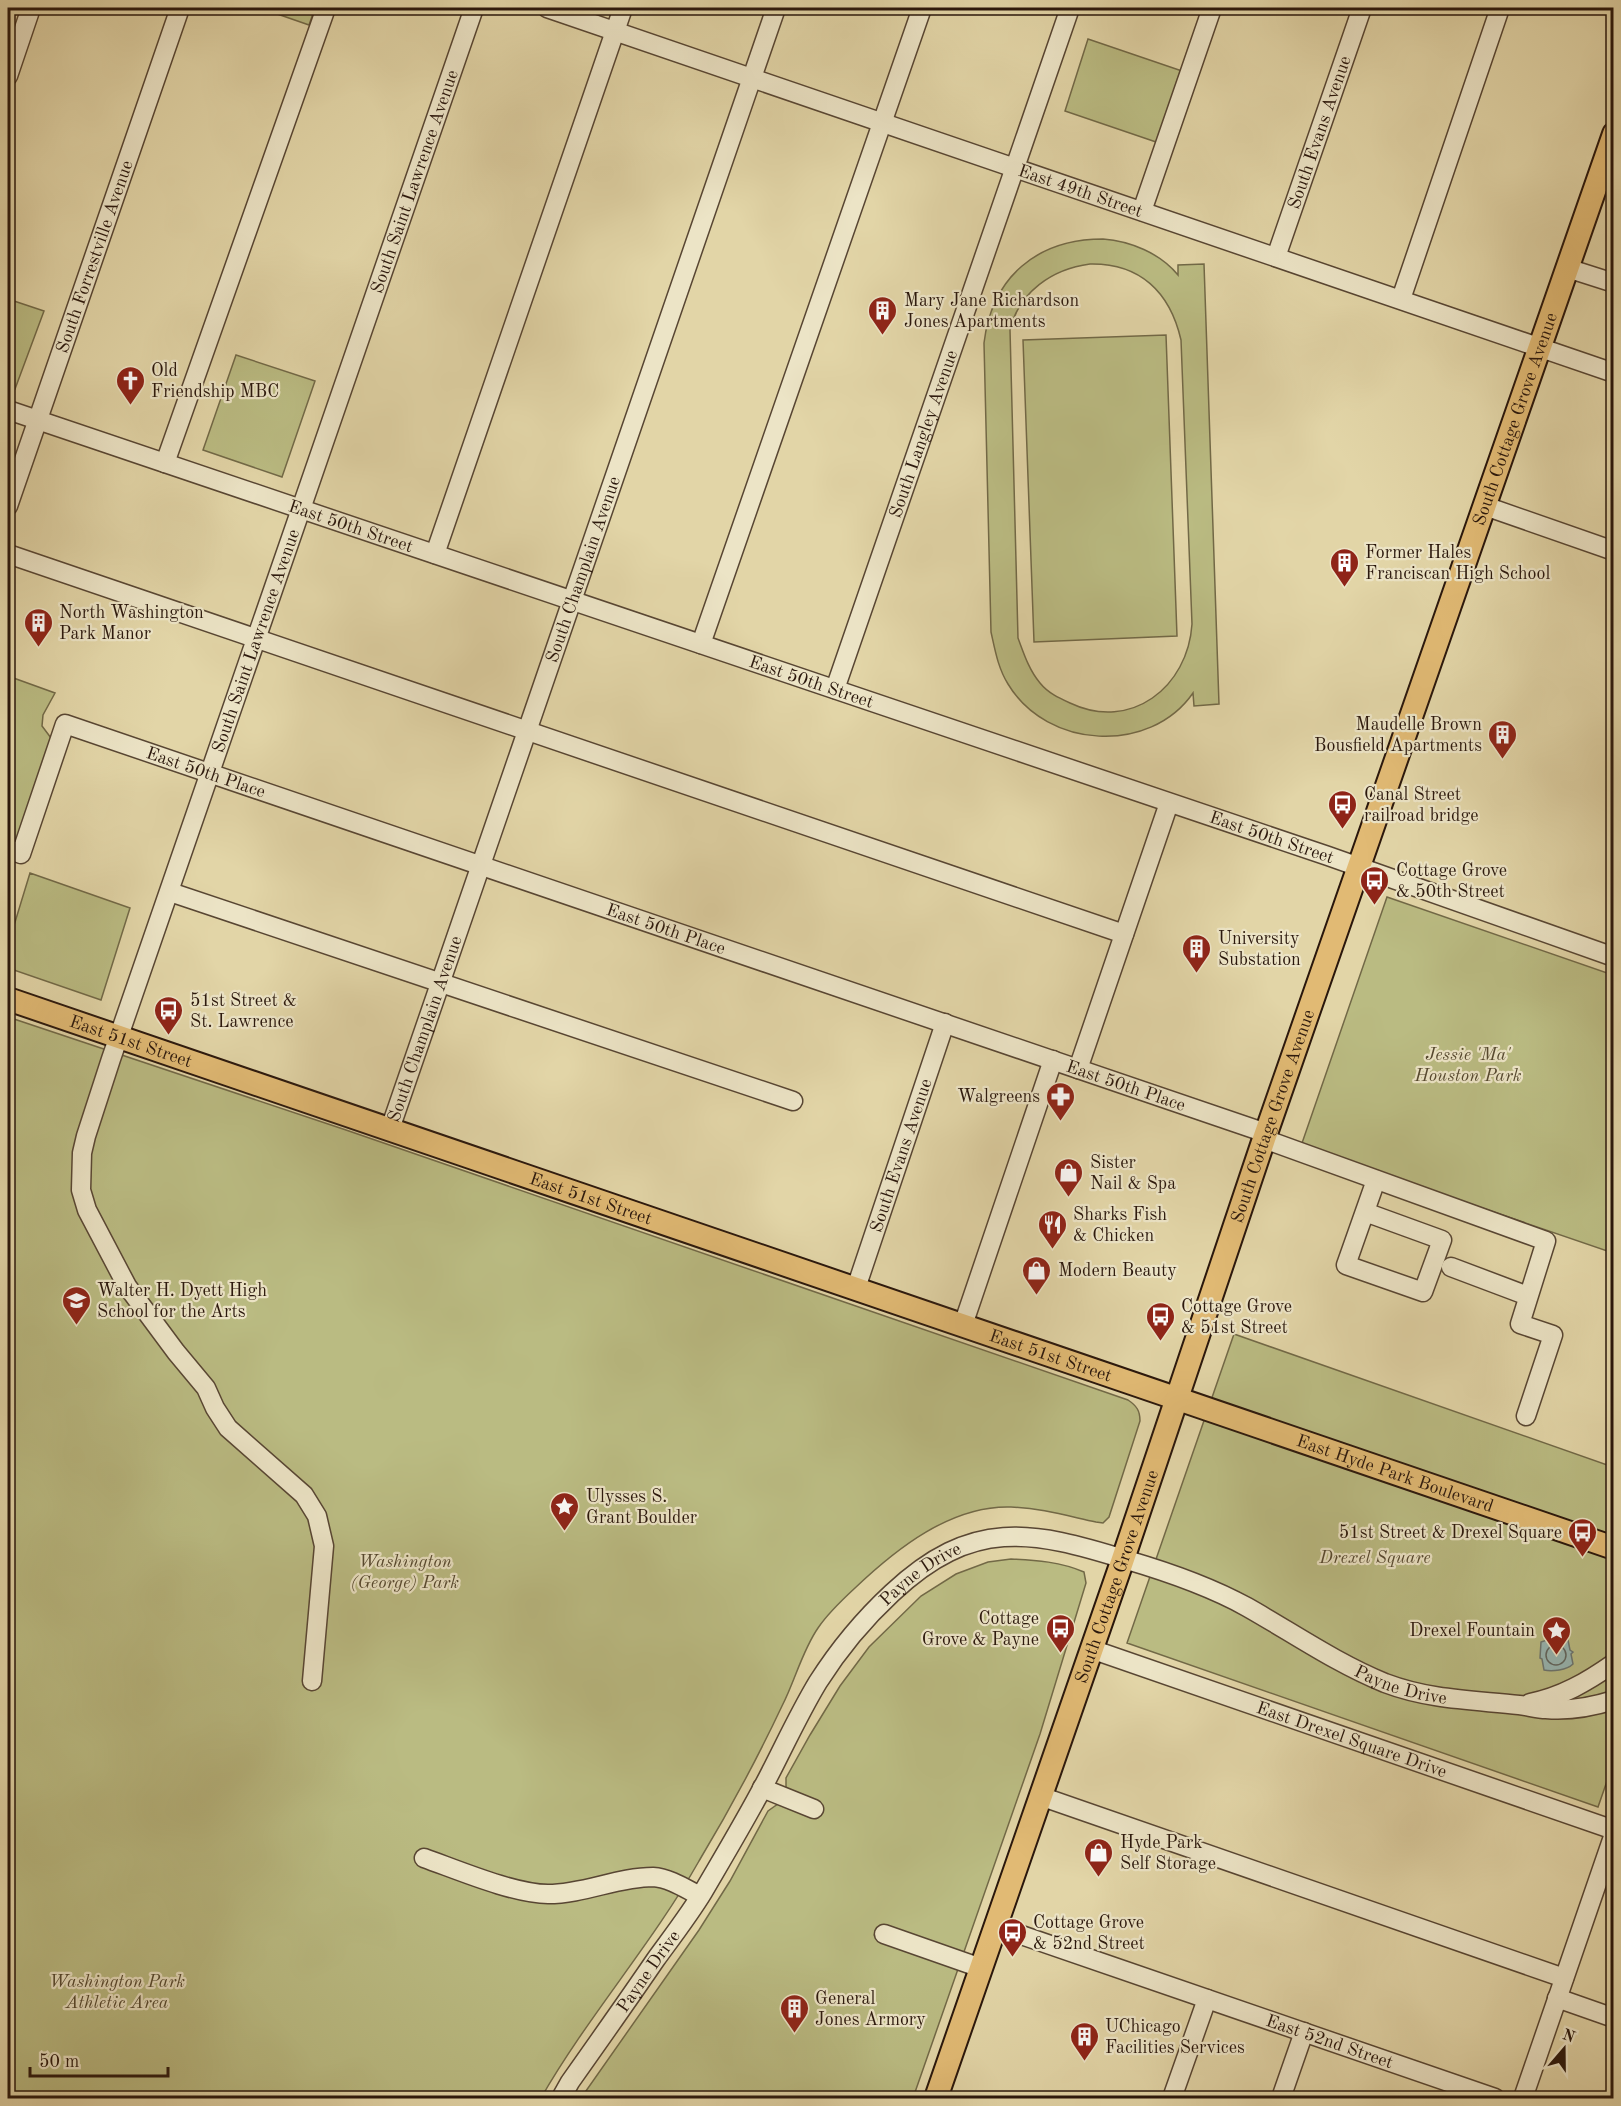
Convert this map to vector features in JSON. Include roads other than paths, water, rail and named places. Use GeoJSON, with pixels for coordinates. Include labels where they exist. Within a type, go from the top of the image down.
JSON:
{"type":"FeatureCollection","features":[{"type":"Feature","properties":{"kind":"main road","name":"South Cottage Grove Avenue"},"geometry":{"type":"LineString","coordinates":[[936,2098],[1123,1558],[1265,1136],[1614,134]]}},
{"type":"Feature","properties":{"kind":"main road","name":"East 51st Street"},"geometry":{"type":"LineString","coordinates":[[8,999],[1176,1397]]}},
{"type":"Feature","properties":{"kind":"main road","name":"East Hyde Park Boulevard"},"geometry":{"type":"LineString","coordinates":[[1176,1397],[1614,1548]]}},
{"type":"Feature","properties":{"kind":"street"},"geometry":{"type":"LineString","coordinates":[[8,76],[31,8]]}},
{"type":"Feature","properties":{"kind":"street","name":"South Forrestville Avenue"},"geometry":{"type":"LineString","coordinates":[[8,506],[180,8]]}},
{"type":"Feature","properties":{"kind":"street"},"geometry":{"type":"LineString","coordinates":[[165,463],[326,8]]}},
{"type":"Feature","properties":{"kind":"street","name":"South Saint Lawrence Avenue"},"geometry":{"type":"LineString","coordinates":[[312,1681],[324,1546],[317,1516],[304,1495],[228,1428],[206,1388],[127,1286],[87,1210],[81,1190],[82,1153],[119,1037],[474,8]]}},
{"type":"Feature","properties":{"kind":"street","name":"East 49th Street"},"geometry":{"type":"LineString","coordinates":[[547,8],[1614,373]]}},
{"type":"Feature","properties":{"kind":"street"},"geometry":{"type":"LineString","coordinates":[[435,554],[623,8]]}},
{"type":"Feature","properties":{"kind":"street","name":"South Champlain Avenue"},"geometry":{"type":"LineString","coordinates":[[390,1129],[776,8]]}},
{"type":"Feature","properties":{"kind":"street"},"geometry":{"type":"LineString","coordinates":[[700,644],[922,8]]}},
{"type":"Feature","properties":{"kind":"street","name":"South Langley Avenue"},"geometry":{"type":"LineString","coordinates":[[835,689],[1070,8]]}},
{"type":"Feature","properties":{"kind":"street"},"geometry":{"type":"LineString","coordinates":[[1142,211],[1212,8]]}},
{"type":"Feature","properties":{"kind":"street","name":"South Evans Avenue"},"geometry":{"type":"LineString","coordinates":[[1276,257],[1362,8]]}},
{"type":"Feature","properties":{"kind":"street"},"geometry":{"type":"LineString","coordinates":[[1401,299],[1500,8]]}},
{"type":"Feature","properties":{"kind":"street"},"geometry":{"type":"LineString","coordinates":[[1567,268],[1614,283]]}},
{"type":"Feature","properties":{"kind":"street","name":"East 50th Street"},"geometry":{"type":"LineString","coordinates":[[8,410],[1358,867],[1614,957]]}},
{"type":"Feature","properties":{"kind":"street"},"geometry":{"type":"LineString","coordinates":[[1485,506],[1614,550]]}},
{"type":"Feature","properties":{"kind":"street"},"geometry":{"type":"LineString","coordinates":[[8,554],[1124,934]]}},
{"type":"Feature","properties":{"kind":"street","name":"East 50th Place"},"geometry":{"type":"LineString","coordinates":[[8,849],[21,854],[65,724],[1053,1060],[1546,1241],[1528,1296]]}},
{"type":"Feature","properties":{"kind":"street"},"geometry":{"type":"LineString","coordinates":[[1078,1069],[1169,803]]}},
{"type":"Feature","properties":{"kind":"street"},"geometry":{"type":"LineString","coordinates":[[170,891],[792,1101]]}},
{"type":"Feature","properties":{"kind":"street","name":"South Evans Avenue"},"geometry":{"type":"LineString","coordinates":[[856,1288],[945,1023]]}},
{"type":"Feature","properties":{"kind":"street"},"geometry":{"type":"LineString","coordinates":[[963,1325],[1053,1060]]}},
{"type":"Feature","properties":{"kind":"street"},"geometry":{"type":"LineString","coordinates":[[1365,1212],[1442,1240],[1423,1292],[1346,1265],[1376,1180]]}},
{"type":"Feature","properties":{"kind":"street"},"geometry":{"type":"LineString","coordinates":[[1451,1267],[1528,1296],[1520,1324],[1554,1335],[1526,1416]]}},
{"type":"Feature","properties":{"kind":"street","name":"Payne Drive"},"geometry":{"type":"LineString","coordinates":[[561,2098],[700,1896],[818,1684],[841,1651],[871,1614],[895,1590],[927,1565],[950,1552],[997,1537],[1029,1536],[1057,1540],[1123,1558],[1212,1590],[1244,1605],[1353,1669],[1389,1684],[1422,1694],[1547,1710],[1591,1707],[1614,1700]]}},
{"type":"Feature","properties":{"kind":"street","name":"East Drexel Square Drive"},"geometry":{"type":"LineString","coordinates":[[1091,1650],[1614,1830]]}},
{"type":"Feature","properties":{"kind":"street","name":"Payne Drive"},"geometry":{"type":"LineString","coordinates":[[1519,1705],[1546,1700],[1586,1683],[1614,1664]]}},
{"type":"Feature","properties":{"kind":"street"},"geometry":{"type":"LineString","coordinates":[[762,1788],[814,1809]]}},
{"type":"Feature","properties":{"kind":"street"},"geometry":{"type":"LineString","coordinates":[[1040,1796],[1564,1978]]}},
{"type":"Feature","properties":{"kind":"street"},"geometry":{"type":"LineString","coordinates":[[1523,2098],[1614,1834]]}},
{"type":"Feature","properties":{"kind":"street"},"geometry":{"type":"LineString","coordinates":[[424,1858],[524,1891],[547,1894],[572,1892],[655,1877],[673,1882],[700,1896]]}},
{"type":"Feature","properties":{"kind":"street","name":"East 52nd Street"},"geometry":{"type":"LineString","coordinates":[[995,1926],[1495,2098]]}},
{"type":"Feature","properties":{"kind":"street"},"geometry":{"type":"LineString","coordinates":[[884,1934],[981,1968]]}},
{"type":"Feature","properties":{"kind":"street"},"geometry":{"type":"LineString","coordinates":[[1557,1998],[1614,2018]]}},
{"type":"Feature","properties":{"kind":"street"},"geometry":{"type":"LineString","coordinates":[[1172,2098],[1207,1999]]}},
{"type":"Feature","properties":{"kind":"street"},"geometry":{"type":"LineString","coordinates":[[1281,2098],[1304,2032]]}},
{"type":"Feature","properties":{"kind":"water","name":"Drexel Fountain"},"geometry":{"type":"Polygon","coordinates":[[[1553,1638],[1568,1640],[1570,1650],[1573,1652],[1571,1654],[1573,1664],[1559,1670],[1544,1670],[1540,1658],[1541,1642],[1553,1638]]]}},
{"type":"Feature","properties":{"kind":"place","name":"Mary Jane Richardson Jones Apartments"},"geometry":{"type":"Point","coordinates":[883,336]}},
{"type":"Feature","properties":{"kind":"place","name":"Old Friendship MBC"},"geometry":{"type":"Point","coordinates":[130,406]}},
{"type":"Feature","properties":{"kind":"place","name":"Former Hales Franciscan High School"},"geometry":{"type":"Point","coordinates":[1344,588]}},
{"type":"Feature","properties":{"kind":"place","name":"North Washington Park Manor"},"geometry":{"type":"Point","coordinates":[38,648]}},
{"type":"Feature","properties":{"kind":"place","name":"Maudelle Brown Bousfield Apartments"},"geometry":{"type":"Point","coordinates":[1503,760]}},
{"type":"Feature","properties":{"kind":"place","name":"Canal Street railroad bridge"},"geometry":{"type":"Point","coordinates":[1343,830]}},
{"type":"Feature","properties":{"kind":"place","name":"Cottage Grove & 50th Street"},"geometry":{"type":"Point","coordinates":[1375,906]}},
{"type":"Feature","properties":{"kind":"place","name":"University Substation"},"geometry":{"type":"Point","coordinates":[1197,974]}},
{"type":"Feature","properties":{"kind":"place","name":"51st Street & St. Lawrence"},"geometry":{"type":"Point","coordinates":[169,1036]}},
{"type":"Feature","properties":{"kind":"place","name":"Walgreens"},"geometry":{"type":"Point","coordinates":[1061,1122]}},
{"type":"Feature","properties":{"kind":"place","name":"Sister Nail & Spa"},"geometry":{"type":"Point","coordinates":[1069,1198]}},
{"type":"Feature","properties":{"kind":"place","name":"Sharks Fish & Chicken"},"geometry":{"type":"Point","coordinates":[1052,1250]}},
{"type":"Feature","properties":{"kind":"place","name":"Modern Beauty"},"geometry":{"type":"Point","coordinates":[1037,1296]}},
{"type":"Feature","properties":{"kind":"place","name":"Walter H. Dyett High School for the Arts"},"geometry":{"type":"Point","coordinates":[76,1326]}},
{"type":"Feature","properties":{"kind":"place","name":"Cottage Grove & 51st Street"},"geometry":{"type":"Point","coordinates":[1160,1342]}},
{"type":"Feature","properties":{"kind":"place","name":"Ulysses S. Grant Boulder"},"geometry":{"type":"Point","coordinates":[565,1532]}},
{"type":"Feature","properties":{"kind":"place","name":"51st Street & Drexel Square"},"geometry":{"type":"Point","coordinates":[1583,1558]}},
{"type":"Feature","properties":{"kind":"place","name":"Cottage Grove & Payne"},"geometry":{"type":"Point","coordinates":[1060,1654]}},
{"type":"Feature","properties":{"kind":"place","name":"Drexel Fountain"},"geometry":{"type":"Point","coordinates":[1556,1656]}},
{"type":"Feature","properties":{"kind":"place","name":"Hyde Park Self Storage"},"geometry":{"type":"Point","coordinates":[1099,1878]}},
{"type":"Feature","properties":{"kind":"place","name":"Cottage Grove & 52nd Street"},"geometry":{"type":"Point","coordinates":[1012,1958]}},
{"type":"Feature","properties":{"kind":"place","name":"General Jones Armory"},"geometry":{"type":"Point","coordinates":[794,2034]}},
{"type":"Feature","properties":{"kind":"place","name":"UChicago Facilities Services"},"geometry":{"type":"Point","coordinates":[1084,2062]}},
{"type":"Feature","properties":{"kind":"park label","name":"Jessie 'Ma' Houston Park"},"geometry":{"type":"Point","coordinates":[1468,1064]}},
{"type":"Feature","properties":{"kind":"park label","name":"Drexel Square"},"geometry":{"type":"Point","coordinates":[1375,1557]}},
{"type":"Feature","properties":{"kind":"park label","name":"Washington (George) Park"},"geometry":{"type":"Point","coordinates":[405,1571]}},
{"type":"Feature","properties":{"kind":"park label","name":"Washington Park Athletic Area"},"geometry":{"type":"Point","coordinates":[117,1991]}}]}
